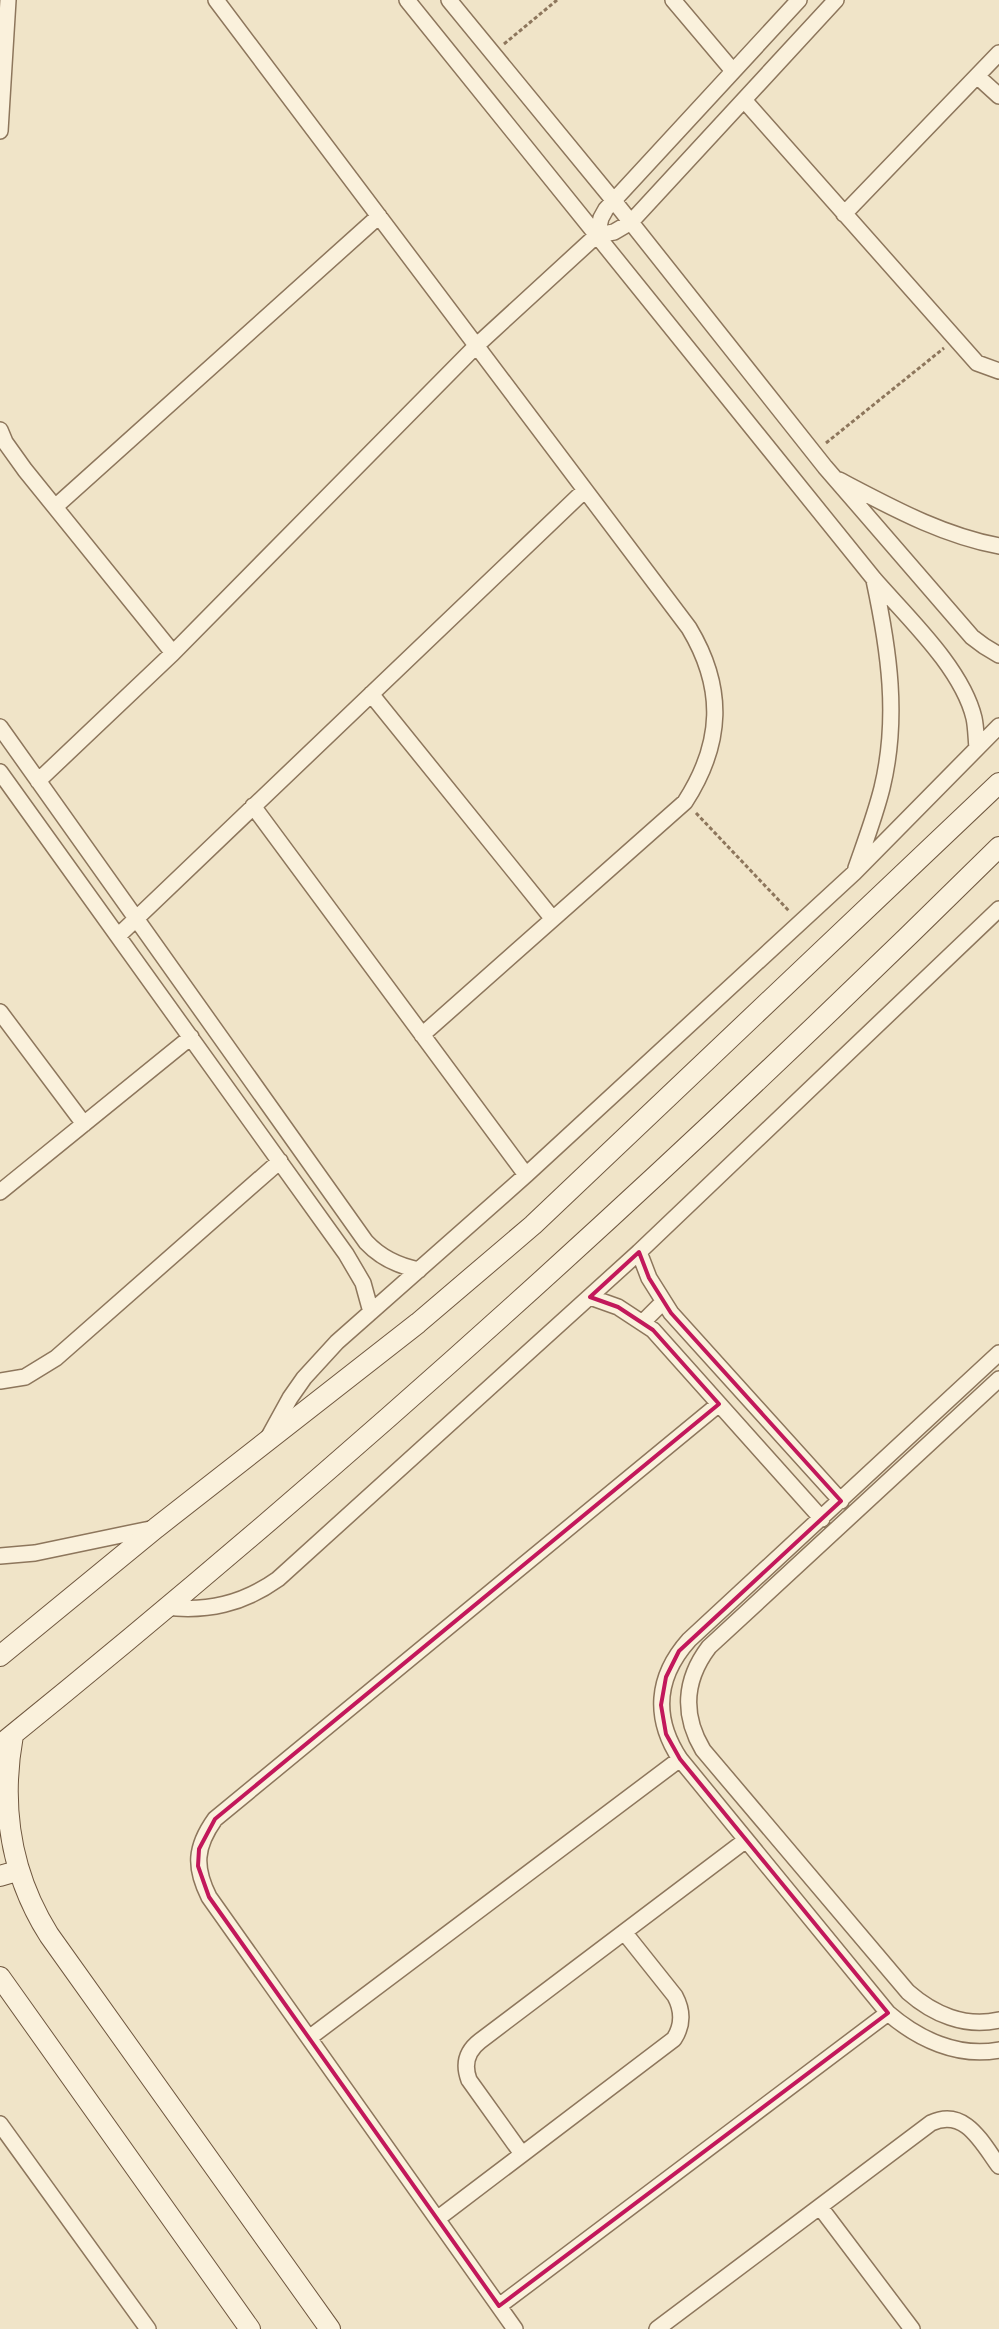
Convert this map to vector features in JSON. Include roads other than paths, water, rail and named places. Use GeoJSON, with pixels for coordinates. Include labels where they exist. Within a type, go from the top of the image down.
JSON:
{"type":"FeatureCollection","features":[{"type":"Feature","properties":{"kind":"street"},"geometry":{"type":"LineString","coordinates":[[0,131],[8,0]]}},
{"type":"Feature","properties":{"kind":"street"},"geometry":{"type":"LineString","coordinates":[[216,0],[689,628],[701,648],[709,669],[714,692],[716,715],[713,738],[704,768],[685,802],[552,918],[422,1036]]}},
{"type":"Feature","properties":{"kind":"street"},"geometry":{"type":"LineString","coordinates":[[407,0],[874,579],[957,678],[974,718],[977,748]]}},
{"type":"Feature","properties":{"kind":"street"},"geometry":{"type":"LineString","coordinates":[[449,0],[614,201],[833,477],[972,637],[999,654]]}},
{"type":"Feature","properties":{"kind":"street"},"geometry":{"type":"LineString","coordinates":[[673,0],[733,71]]}},
{"type":"Feature","properties":{"kind":"street"},"geometry":{"type":"LineString","coordinates":[[597,235],[601,218],[614,201],[799,0]]}},
{"type":"Feature","properties":{"kind":"street"},"geometry":{"type":"LineString","coordinates":[[38,781],[173,653],[476,346],[597,235],[614,232],[630,222],[836,0]]}},
{"type":"Feature","properties":{"kind":"street"},"geometry":{"type":"LineString","coordinates":[[844,214],[999,53]]}},
{"type":"Feature","properties":{"kind":"street"},"geometry":{"type":"LineString","coordinates":[[977,76],[999,96]]}},
{"type":"Feature","properties":{"kind":"street"},"geometry":{"type":"LineString","coordinates":[[744,100],[977,364],[999,371]]}},
{"type":"Feature","properties":{"kind":"street"},"geometry":{"type":"LineString","coordinates":[[55,507],[378,216]]}},
{"type":"Feature","properties":{"kind":"street"},"geometry":{"type":"LineString","coordinates":[[0,430],[5,442],[25,470],[173,653]]}},
{"type":"Feature","properties":{"kind":"street"},"geometry":{"type":"LineString","coordinates":[[833,477],[938,529],[960,537],[999,546]]}},
{"type":"Feature","properties":{"kind":"street"},"geometry":{"type":"LineString","coordinates":[[118,936],[584,490]]}},
{"type":"Feature","properties":{"kind":"street"},"geometry":{"type":"LineString","coordinates":[[854,873],[874,817],[882,787],[891,726],[890,665],[874,579]]}},
{"type":"Feature","properties":{"kind":"street"},"geometry":{"type":"LineString","coordinates":[[371,694],[552,918]]}},
{"type":"Feature","properties":{"kind":"street"},"geometry":{"type":"LineString","coordinates":[[267,1440],[290,1398],[304,1378],[337,1342],[526,1175],[854,873],[999,726]]}},
{"type":"Feature","properties":{"kind":"street"},"geometry":{"type":"LineString","coordinates":[[0,727],[366,1242],[393,1263],[419,1270]]}},
{"type":"Feature","properties":{"kind":"street"},"geometry":{"type":"LineString","coordinates":[[0,772],[355,1268],[363,1283],[371,1312]]}},
{"type":"Feature","properties":{"kind":"street"},"geometry":{"type":"LineString","coordinates":[[2,1652],[267,1440],[418,1323],[533,1225],[836,940],[999,783]]}},
{"type":"Feature","properties":{"kind":"street"},"geometry":{"type":"LineString","coordinates":[[253,806],[526,1175]]}},
{"type":"Feature","properties":{"kind":"street"},"geometry":{"type":"LineString","coordinates":[[330,2329],[49,1936],[31,1904],[9,1873],[6,1813],[6,1740],[165,1607],[417,1390],[569,1255],[799,1042],[999,847]]}},
{"type":"Feature","properties":{"kind":"street"},"geometry":{"type":"LineString","coordinates":[[165,1607],[199,1609],[225,1605],[249,1597],[278,1579],[639,1252],[999,909]]}},
{"type":"Feature","properties":{"kind":"street"},"geometry":{"type":"LineString","coordinates":[[0,1012],[84,1124]]}},
{"type":"Feature","properties":{"kind":"street"},"geometry":{"type":"LineString","coordinates":[[0,1192],[191,1038]]}},
{"type":"Feature","properties":{"kind":"street"},"geometry":{"type":"LineString","coordinates":[[0,1381],[25,1377],[56,1358],[280,1161]]}},
{"type":"Feature","properties":{"kind":"street"},"geometry":{"type":"LineString","coordinates":[[639,1252],[649,1278],[663,1302],[841,1501]]}},
{"type":"Feature","properties":{"kind":"street"},"geometry":{"type":"LineString","coordinates":[[590,1297],[618,1307],[643,1322],[720,1404],[819,1522],[828,1538]]}},
{"type":"Feature","properties":{"kind":"street"},"geometry":{"type":"LineString","coordinates":[[643,1322],[663,1302]]}},
{"type":"Feature","properties":{"kind":"street"},"geometry":{"type":"LineString","coordinates":[[999,1353],[819,1522],[689,1640],[672,1663],[662,1691],[662,1712],[666,1734],[680,1759],[888,2013],[902,2026],[937,2044],[966,2050],[999,2050]]}},
{"type":"Feature","properties":{"kind":"street"},"geometry":{"type":"LineString","coordinates":[[692,1373],[710,1356]]}},
{"type":"Feature","properties":{"kind":"street"},"geometry":{"type":"LineString","coordinates":[[999,1379],[709,1647],[700,1658],[692,1677],[687,1698],[691,1725],[703,1750],[908,1992],[920,2003],[948,2017],[980,2022],[999,2020]]}},
{"type":"Feature","properties":{"kind":"street"},"geometry":{"type":"LineString","coordinates":[[515,2329],[209,1897],[202,1882],[198,1866],[200,1849],[205,1833],[214,1819],[720,1404]]}},
{"type":"Feature","properties":{"kind":"street"},"geometry":{"type":"LineString","coordinates":[[0,1556],[35,1553],[156,1528]]}},
{"type":"Feature","properties":{"kind":"street"},"geometry":{"type":"LineString","coordinates":[[309,2038],[680,1759]]}},
{"type":"Feature","properties":{"kind":"street"},"geometry":{"type":"LineString","coordinates":[[522,2154],[469,2080],[465,2066],[469,2051],[746,1840]]}},
{"type":"Feature","properties":{"kind":"street"},"geometry":{"type":"LineString","coordinates":[[437,2219],[667,2046],[679,2031],[682,2013],[675,1996],[624,1932]]}},
{"type":"Feature","properties":{"kind":"street"},"geometry":{"type":"LineString","coordinates":[[0,1977],[250,2329]]}},
{"type":"Feature","properties":{"kind":"street"},"geometry":{"type":"LineString","coordinates":[[499,2306],[888,2013]]}},
{"type":"Feature","properties":{"kind":"street"},"geometry":{"type":"LineString","coordinates":[[657,2329],[938,2120],[952,2119],[965,2124],[999,2166]]}},
{"type":"Feature","properties":{"kind":"street"},"geometry":{"type":"LineString","coordinates":[[0,2124],[148,2329]]}},
{"type":"Feature","properties":{"kind":"street"},"geometry":{"type":"LineString","coordinates":[[820,2207],[912,2329]]}}]}
